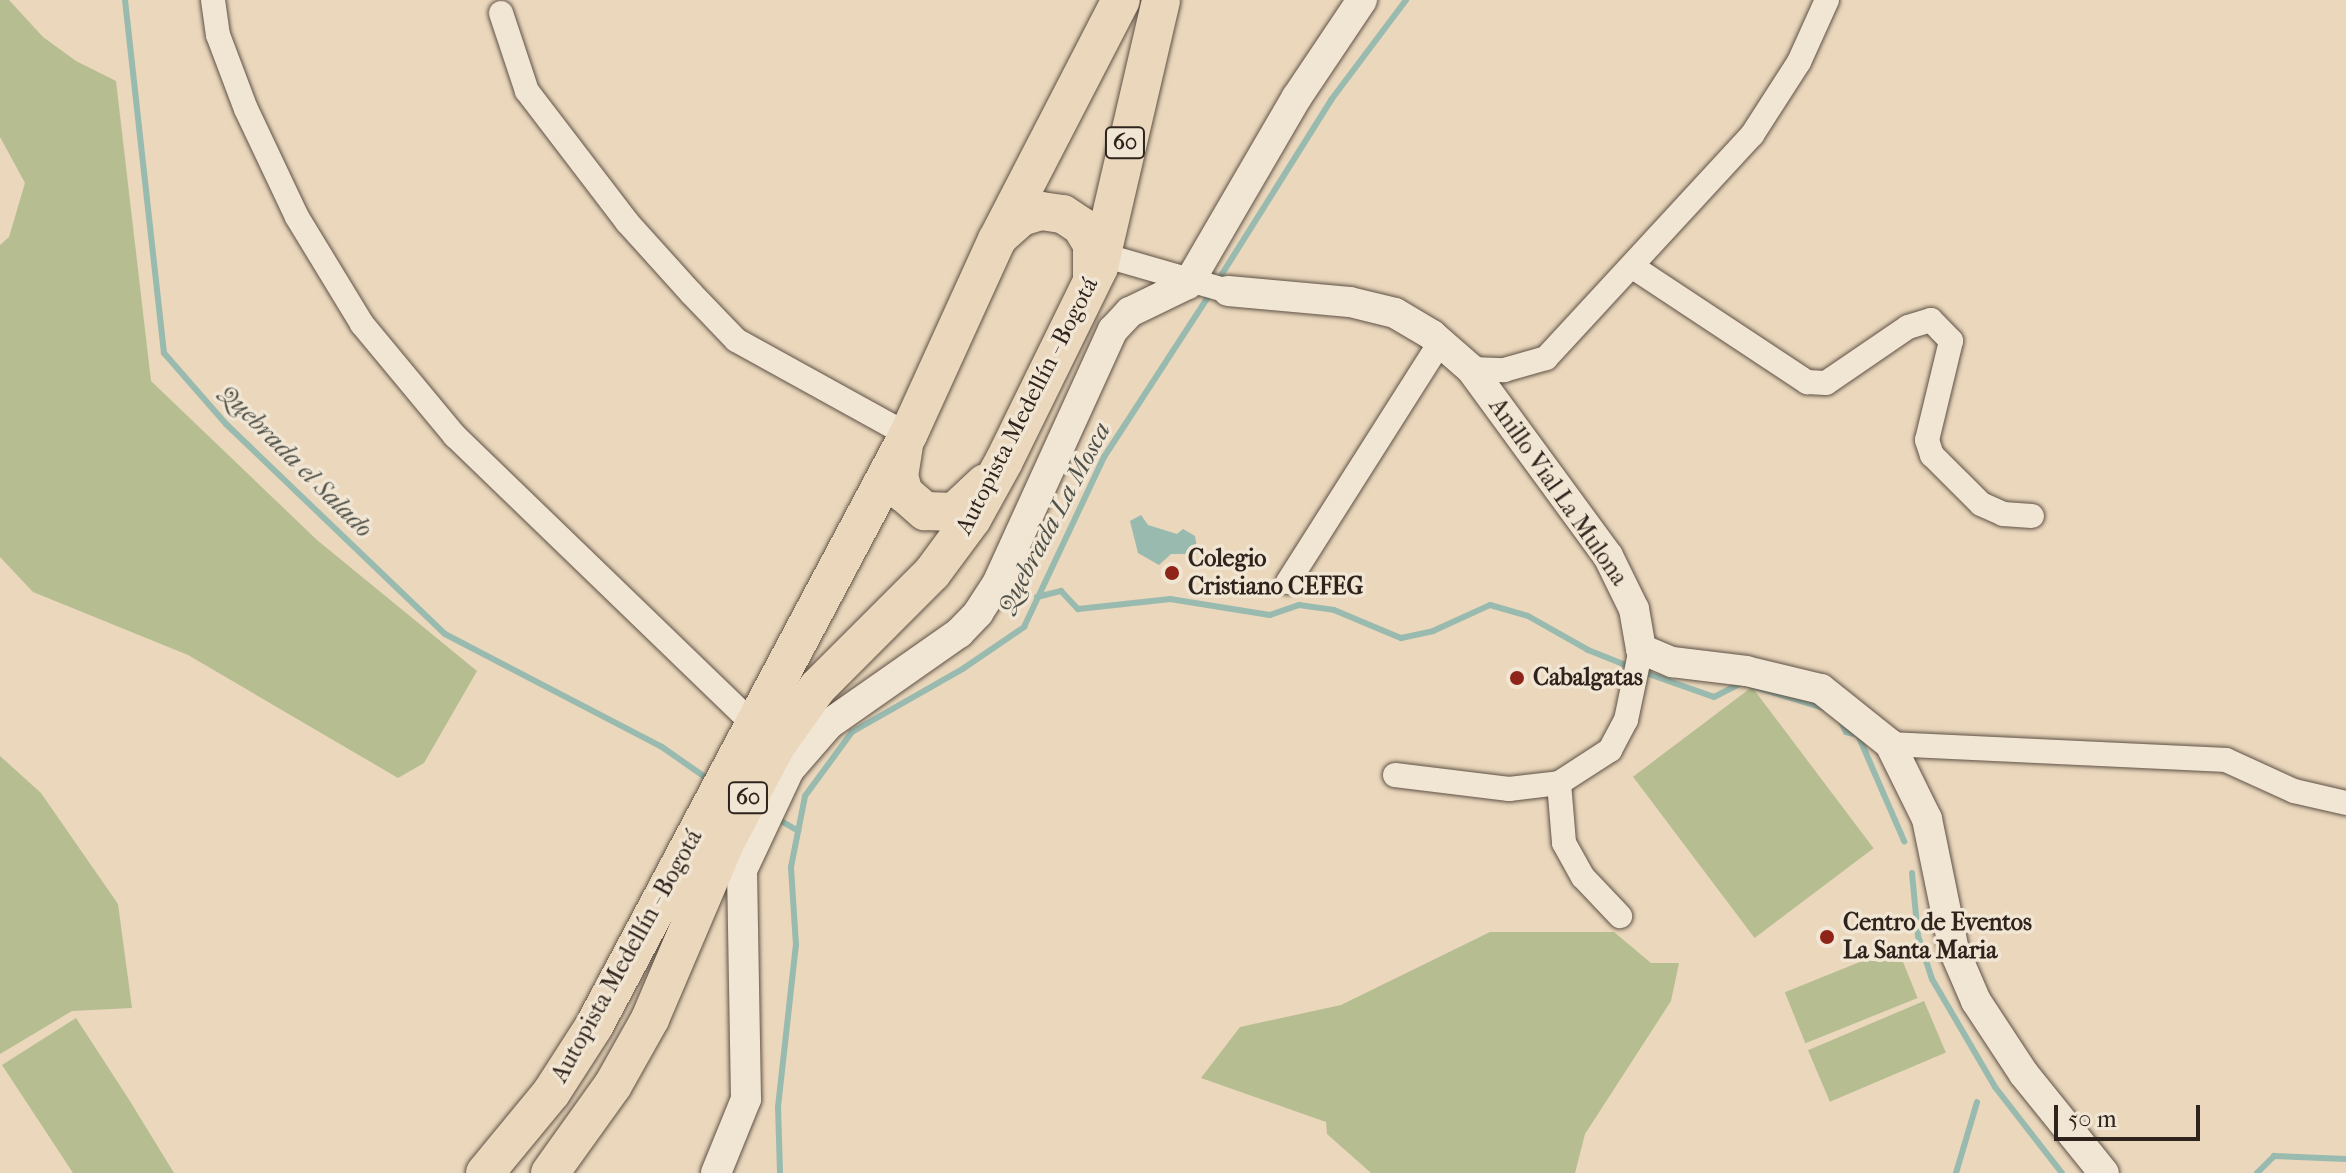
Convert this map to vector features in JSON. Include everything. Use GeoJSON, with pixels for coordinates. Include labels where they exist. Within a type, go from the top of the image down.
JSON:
{"type":"FeatureCollection","features":[{"type":"Feature","properties":{"kind":"highway","name":"Autopista Medellín - Bogotá"},"geometry":{"type":"LineString","coordinates":[[485,1173],[551,1093],[594,1026],[908,435],[997,240],[1121,0]]}},
{"type":"Feature","properties":{"kind":"highway","name":"Autopista Medellín - Bogotá"},"geometry":{"type":"LineString","coordinates":[[550,1173],[613,1085],[650,1019],[725,843],[776,746],[818,687],[932,573],[972,519],[1004,461],[1096,271],[1161,0]]}},
{"type":"Feature","properties":{"kind":"highway"},"geometry":{"type":"LineString","coordinates":[[997,240],[1021,217],[1041,211],[1063,214],[1081,226],[1092,244],[1096,271]]}},
{"type":"Feature","properties":{"kind":"highway"},"geometry":{"type":"LineString","coordinates":[[908,435],[899,476],[904,493],[935,514],[967,505],[1004,461]]}},
{"type":"Feature","properties":{"kind":"street"},"geometry":{"type":"LineString","coordinates":[[213,0],[218,35],[246,109],[297,217],[362,324],[455,436],[755,726]]}},
{"type":"Feature","properties":{"kind":"street"},"geometry":{"type":"LineString","coordinates":[[716,1173],[746,1099],[742,870],[789,770],[829,724],[959,633],[978,613],[997,584],[1113,330],[1130,312],[1207,287],[1297,97],[1362,0]]}},
{"type":"Feature","properties":{"kind":"street"},"geometry":{"type":"LineString","coordinates":[[1471,369],[1504,370],[1546,358],[1752,135],[1799,62],[1827,0]]}},
{"type":"Feature","properties":{"kind":"street"},"geometry":{"type":"LineString","coordinates":[[501,13],[527,91],[627,222],[736,340],[908,435]]}},
{"type":"Feature","properties":{"kind":"street"},"geometry":{"type":"LineString","coordinates":[[1633,267],[1807,382],[1826,383],[1908,327],[1931,320],[1951,341],[1927,440],[1932,455],[1981,504],[2003,514],[2032,516]]}},
{"type":"Feature","properties":{"kind":"street"},"geometry":{"type":"LineString","coordinates":[[1096,271],[1207,287]]}},
{"type":"Feature","properties":{"kind":"street","name":"Anillo Vial La Mulona"},"geometry":{"type":"LineString","coordinates":[[1207,287],[1373,307],[1441,341],[1471,369],[1618,571],[1634,609],[1639,662]]}},
{"type":"Feature","properties":{"kind":"street"},"geometry":{"type":"LineString","coordinates":[[1288,582],[1441,341]]}},
{"type":"Feature","properties":{"kind":"street"},"geometry":{"type":"LineString","coordinates":[[1395,775],[1498,789],[1559,783],[1610,750],[1626,720],[1639,662],[1672,662],[1746,671],[1821,689],[1890,744],[1927,819],[1954,950],[1976,1001],[2024,1074],[2104,1173]]}},
{"type":"Feature","properties":{"kind":"street"},"geometry":{"type":"LineString","coordinates":[[1890,744],[2226,760],[2294,791],[2346,803]]}},
{"type":"Feature","properties":{"kind":"street"},"geometry":{"type":"LineString","coordinates":[[1559,783],[1564,843],[1583,877],[1620,916]]}},
{"type":"Feature","properties":{"kind":"green space"},"geometry":{"type":"Polygon","coordinates":[[[0,0],[9,0],[43,37],[76,61],[116,81],[151,381],[317,540],[477,671],[424,763],[398,778],[188,655],[33,592],[0,557],[0,245],[9,237],[25,183],[0,137],[0,0]]]}},
{"type":"Feature","properties":{"kind":"green space"},"geometry":{"type":"Polygon","coordinates":[[[1752,687],[1874,848],[1755,938],[1633,777],[1752,687]]]}},
{"type":"Feature","properties":{"kind":"green space"},"geometry":{"type":"Polygon","coordinates":[[[0,756],[41,793],[118,904],[132,1008],[72,1011],[0,1054],[0,756]]]}},
{"type":"Feature","properties":{"kind":"green space"},"geometry":{"type":"Polygon","coordinates":[[[1490,932],[1614,932],[1651,963],[1679,963],[1671,1001],[1585,1134],[1575,1173],[1371,1173],[1327,1134],[1326,1122],[1201,1078],[1240,1027],[1341,1005],[1490,932]]]}},
{"type":"Feature","properties":{"kind":"green space"},"geometry":{"type":"Polygon","coordinates":[[[1897,947],[1918,998],[1805,1043],[1785,992],[1897,947]]]}},
{"type":"Feature","properties":{"kind":"green space"},"geometry":{"type":"Polygon","coordinates":[[[1924,1001],[1946,1053],[1830,1102],[1808,1050],[1924,1001]]]}},
{"type":"Feature","properties":{"kind":"green space"},"geometry":{"type":"Polygon","coordinates":[[[76,1018],[174,1173],[73,1173],[2,1065],[76,1018]]]}},
{"type":"Feature","properties":{"kind":"water"},"geometry":{"type":"Polygon","coordinates":[[[1141,515],[1148,525],[1177,534],[1183,529],[1195,536],[1198,554],[1171,554],[1159,565],[1138,553],[1130,521],[1141,515]]]}},
{"type":"Feature","properties":{"kind":"waterway","name":"Quebrada el Salado"},"geometry":{"type":"LineString","coordinates":[[125,0],[164,353],[226,424],[445,634],[662,747],[705,777]]}},
{"type":"Feature","properties":{"kind":"waterway","name":"Quebrada La Mosca"},"geometry":{"type":"LineString","coordinates":[[1217,282],[1331,100],[1406,0]]}},
{"type":"Feature","properties":{"kind":"waterway","name":"Quebrada La Mosca"},"geometry":{"type":"LineString","coordinates":[[780,1173],[778,1107],[796,945],[791,867],[805,796],[852,732],[964,668],[1024,627],[1104,457],[1211,292]]}},
{"type":"Feature","properties":{"kind":"waterway"},"geometry":{"type":"LineString","coordinates":[[1037,597],[1061,591],[1078,609],[1170,599],[1270,615],[1299,605],[1334,610],[1401,638],[1433,631],[1490,605],[1528,616],[1588,650],[1633,668]]}},
{"type":"Feature","properties":{"kind":"waterway"},"geometry":{"type":"LineString","coordinates":[[1643,672],[1714,697],[1742,683],[1824,708]]}},
{"type":"Feature","properties":{"kind":"waterway"},"geometry":{"type":"LineString","coordinates":[[1841,721],[1846,732],[1858,735],[1904,841]]}},
{"type":"Feature","properties":{"kind":"waterway","name":"Quebrada el Salado"},"geometry":{"type":"LineString","coordinates":[[781,821],[798,831]]}},
{"type":"Feature","properties":{"kind":"waterway"},"geometry":{"type":"LineString","coordinates":[[1912,873],[1918,936],[1932,979],[1995,1087],[2062,1173]]}},
{"type":"Feature","properties":{"kind":"waterway"},"geometry":{"type":"LineString","coordinates":[[1956,1173],[1977,1102]]}},
{"type":"Feature","properties":{"kind":"waterway"},"geometry":{"type":"LineString","coordinates":[[2257,1173],[2274,1156],[2346,1159]]}},
{"type":"Feature","properties":{"kind":"place","name":"Colegio Cristiano CEFEG"},"geometry":{"type":"Point","coordinates":[1172,573]}},
{"type":"Feature","properties":{"kind":"place","name":"Cabalgatas"},"geometry":{"type":"Point","coordinates":[1517,678]}},
{"type":"Feature","properties":{"kind":"place","name":"Centro de Eventos La Santa Maria"},"geometry":{"type":"Point","coordinates":[1827,937]}}]}
